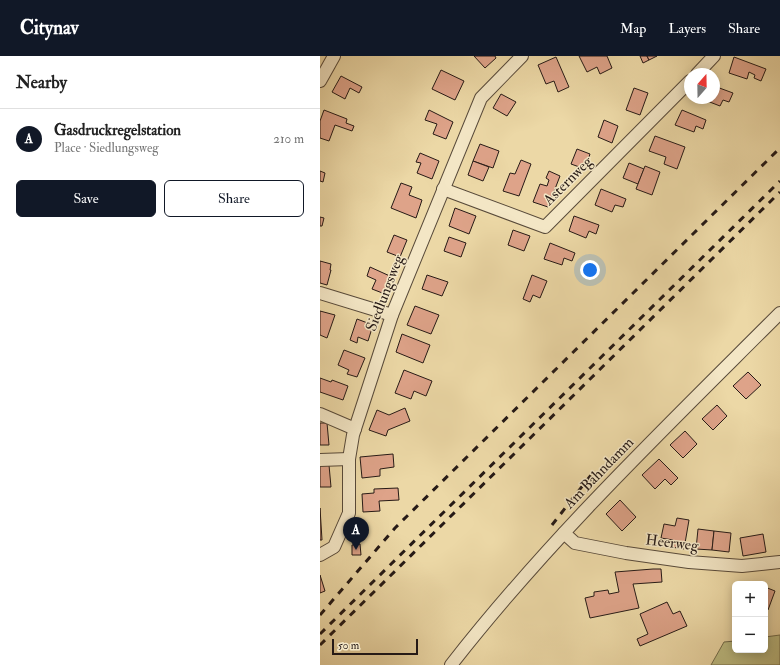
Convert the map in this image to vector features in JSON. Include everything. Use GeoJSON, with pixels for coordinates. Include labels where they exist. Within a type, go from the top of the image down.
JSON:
{"type":"FeatureCollection","features":[{"type":"Feature","properties":{"kind":"street"},"geometry":{"type":"LineString","coordinates":[[320,82],[334,56]]}},
{"type":"Feature","properties":{"kind":"street"},"geometry":{"type":"LineString","coordinates":[[703,68],[714,56]]}},
{"type":"Feature","properties":{"kind":"street","name":"Siedlungsweg"},"geometry":{"type":"LineString","coordinates":[[320,555],[334,547],[349,513],[350,459],[355,429],[392,315],[480,98],[520,57]]}},
{"type":"Feature","properties":{"kind":"street","name":"Asternweg"},"geometry":{"type":"LineString","coordinates":[[443,189],[545,227],[684,87]]}},
{"type":"Feature","properties":{"kind":"street"},"geometry":{"type":"LineString","coordinates":[[320,293],[392,315]]}},
{"type":"Feature","properties":{"kind":"street","name":"Am Bahndamm"},"geometry":{"type":"LineString","coordinates":[[451,665],[526,573],[607,486],[780,313]]}},
{"type":"Feature","properties":{"kind":"street"},"geometry":{"type":"LineString","coordinates":[[320,414],[355,429]]}},
{"type":"Feature","properties":{"kind":"street"},"geometry":{"type":"LineString","coordinates":[[320,460],[350,459]]}},
{"type":"Feature","properties":{"kind":"street","name":"Heerweg"},"geometry":{"type":"LineString","coordinates":[[564,533],[575,543],[626,553],[689,562],[742,566],[780,562]]}},
{"type":"Feature","properties":{"kind":"green space"},"geometry":{"type":"Polygon","coordinates":[[[780,635],[780,665],[711,665],[724,642],[732,641],[732,653],[768,653],[768,637],[780,635]]]}},
{"type":"Feature","properties":{"kind":"building"},"geometry":{"type":"Polygon","coordinates":[[[474,56],[495,56],[496,58],[485,68],[474,56]]]}},
{"type":"Feature","properties":{"kind":"building"},"geometry":{"type":"Polygon","coordinates":[[[579,56],[607,56],[612,68],[600,74],[597,67],[587,72],[579,56]]]}},
{"type":"Feature","properties":{"kind":"building"},"geometry":{"type":"Polygon","coordinates":[[[640,56],[647,56],[649,60],[643,63],[640,56]]]}},
{"type":"Feature","properties":{"kind":"building"},"geometry":{"type":"Polygon","coordinates":[[[647,56],[657,56],[649,60],[647,56]]]}},
{"type":"Feature","properties":{"kind":"building"},"geometry":{"type":"Polygon","coordinates":[[[556,57],[569,87],[558,92],[554,81],[546,84],[538,65],[556,57]]]}},
{"type":"Feature","properties":{"kind":"building"},"geometry":{"type":"Polygon","coordinates":[[[734,57],[766,69],[761,81],[754,78],[755,75],[749,72],[747,79],[729,73],[734,57]]]}},
{"type":"Feature","properties":{"kind":"building"},"geometry":{"type":"Polygon","coordinates":[[[441,70],[464,81],[455,100],[432,89],[441,70]]]}},
{"type":"Feature","properties":{"kind":"building"},"geometry":{"type":"Polygon","coordinates":[[[341,76],[362,87],[359,93],[350,88],[345,99],[332,92],[341,76]]]}},
{"type":"Feature","properties":{"kind":"building"},"geometry":{"type":"Polygon","coordinates":[[[634,88],[648,93],[640,115],[626,110],[634,88]]]}},
{"type":"Feature","properties":{"kind":"building"},"geometry":{"type":"Polygon","coordinates":[[[720,88],[733,93],[729,102],[723,100],[720,106],[715,104],[720,104],[720,88]]]}},
{"type":"Feature","properties":{"kind":"building"},"geometry":{"type":"Polygon","coordinates":[[[501,94],[516,102],[507,116],[493,108],[501,94]]]}},
{"type":"Feature","properties":{"kind":"building"},"geometry":{"type":"Polygon","coordinates":[[[324,110],[347,119],[346,123],[354,126],[352,131],[335,125],[329,141],[320,138],[320,121],[324,110]]]}},
{"type":"Feature","properties":{"kind":"building"},"geometry":{"type":"Polygon","coordinates":[[[429,110],[453,122],[446,139],[433,134],[437,124],[425,120],[429,110]]]}},
{"type":"Feature","properties":{"kind":"building"},"geometry":{"type":"Polygon","coordinates":[[[682,110],[706,120],[703,129],[696,126],[694,132],[675,125],[682,110]]]}},
{"type":"Feature","properties":{"kind":"building"},"geometry":{"type":"Polygon","coordinates":[[[604,120],[618,126],[612,143],[598,137],[604,120]]]}},
{"type":"Feature","properties":{"kind":"building"},"geometry":{"type":"Polygon","coordinates":[[[655,136],[685,147],[677,169],[664,164],[666,157],[649,151],[655,136]]]}},
{"type":"Feature","properties":{"kind":"building"},"geometry":{"type":"Polygon","coordinates":[[[480,144],[499,151],[493,168],[473,161],[480,144]]]}},
{"type":"Feature","properties":{"kind":"building"},"geometry":{"type":"Polygon","coordinates":[[[577,149],[590,154],[585,169],[571,164],[577,149]]]}},
{"type":"Feature","properties":{"kind":"building"},"geometry":{"type":"Polygon","coordinates":[[[420,153],[439,161],[432,179],[417,173],[421,163],[416,162],[420,153]]]}},
{"type":"Feature","properties":{"kind":"building"},"geometry":{"type":"Polygon","coordinates":[[[521,160],[531,164],[519,196],[503,191],[510,173],[515,174],[521,160]]]}},
{"type":"Feature","properties":{"kind":"building"},"geometry":{"type":"Polygon","coordinates":[[[473,161],[489,167],[483,181],[468,175],[473,161]]]}},
{"type":"Feature","properties":{"kind":"building"},"geometry":{"type":"Polygon","coordinates":[[[629,163],[644,169],[638,184],[623,178],[629,163]]]}},
{"type":"Feature","properties":{"kind":"building"},"geometry":{"type":"Polygon","coordinates":[[[645,166],[660,172],[652,195],[636,189],[645,166]]]}},
{"type":"Feature","properties":{"kind":"building"},"geometry":{"type":"Polygon","coordinates":[[[320,171],[325,173],[323,182],[320,181],[320,171]]]}},
{"type":"Feature","properties":{"kind":"building"},"geometry":{"type":"Polygon","coordinates":[[[549,171],[560,176],[548,207],[533,202],[540,184],[547,186],[549,180],[546,178],[549,171]]]}},
{"type":"Feature","properties":{"kind":"building"},"geometry":{"type":"Polygon","coordinates":[[[401,183],[412,187],[409,195],[422,200],[416,218],[391,208],[401,183]]]}},
{"type":"Feature","properties":{"kind":"building"},"geometry":{"type":"Polygon","coordinates":[[[601,189],[626,199],[623,207],[615,205],[612,212],[595,205],[601,189]]]}},
{"type":"Feature","properties":{"kind":"building"},"geometry":{"type":"Polygon","coordinates":[[[455,208],[476,216],[469,234],[449,226],[455,208]]]}},
{"type":"Feature","properties":{"kind":"building"},"geometry":{"type":"Polygon","coordinates":[[[574,216],[599,225],[596,234],[589,231],[586,238],[569,231],[574,216]]]}},
{"type":"Feature","properties":{"kind":"building"},"geometry":{"type":"Polygon","coordinates":[[[320,217],[324,218],[322,226],[320,226],[320,217]]]}},
{"type":"Feature","properties":{"kind":"building"},"geometry":{"type":"Polygon","coordinates":[[[513,230],[530,236],[524,251],[508,245],[513,230]]]}},
{"type":"Feature","properties":{"kind":"building"},"geometry":{"type":"Polygon","coordinates":[[[394,235],[407,240],[400,257],[387,252],[394,235]]]}},
{"type":"Feature","properties":{"kind":"building"},"geometry":{"type":"Polygon","coordinates":[[[449,237],[466,243],[461,257],[444,251],[449,237]]]}},
{"type":"Feature","properties":{"kind":"building"},"geometry":{"type":"Polygon","coordinates":[[[550,243],[575,253],[572,261],[564,258],[562,265],[544,259],[550,243]]]}},
{"type":"Feature","properties":{"kind":"building"},"geometry":{"type":"Polygon","coordinates":[[[320,261],[331,264],[327,285],[320,283],[320,261]]]}},
{"type":"Feature","properties":{"kind":"building"},"geometry":{"type":"Polygon","coordinates":[[[370,267],[392,277],[385,294],[372,289],[376,280],[367,276],[370,267]]]}},
{"type":"Feature","properties":{"kind":"building"},"geometry":{"type":"Polygon","coordinates":[[[427,275],[448,282],[442,296],[422,289],[427,275]]]}},
{"type":"Feature","properties":{"kind":"building"},"geometry":{"type":"Polygon","coordinates":[[[532,275],[547,281],[540,298],[533,295],[530,302],[523,299],[532,275]]]}},
{"type":"Feature","properties":{"kind":"building"},"geometry":{"type":"Polygon","coordinates":[[[415,306],[439,315],[431,334],[407,325],[415,306]]]}},
{"type":"Feature","properties":{"kind":"building"},"geometry":{"type":"Polygon","coordinates":[[[320,311],[335,315],[327,338],[320,335],[320,311]]]}},
{"type":"Feature","properties":{"kind":"building"},"geometry":{"type":"Polygon","coordinates":[[[357,319],[373,325],[368,341],[358,337],[357,343],[350,340],[357,319]]]}},
{"type":"Feature","properties":{"kind":"building"},"geometry":{"type":"Polygon","coordinates":[[[402,334],[430,345],[423,363],[396,352],[402,334]]]}},
{"type":"Feature","properties":{"kind":"building"},"geometry":{"type":"Polygon","coordinates":[[[344,350],[365,358],[357,377],[347,374],[349,370],[338,365],[344,350]]]}},
{"type":"Feature","properties":{"kind":"building"},"geometry":{"type":"Polygon","coordinates":[[[404,370],[432,381],[426,396],[414,391],[411,399],[395,393],[404,370]]]}},
{"type":"Feature","properties":{"kind":"building"},"geometry":{"type":"Polygon","coordinates":[[[748,372],[761,385],[746,399],[733,386],[748,372]]]}},
{"type":"Feature","properties":{"kind":"building"},"geometry":{"type":"Polygon","coordinates":[[[320,378],[331,382],[332,380],[348,386],[343,400],[320,392],[320,378]]]}},
{"type":"Feature","properties":{"kind":"building"},"geometry":{"type":"Polygon","coordinates":[[[717,405],[727,416],[713,430],[702,419],[717,405]]]}},
{"type":"Feature","properties":{"kind":"building"},"geometry":{"type":"Polygon","coordinates":[[[405,408],[410,421],[388,430],[386,436],[369,430],[377,410],[389,415],[405,408]]]}},
{"type":"Feature","properties":{"kind":"building"},"geometry":{"type":"Polygon","coordinates":[[[320,423],[327,423],[329,445],[320,445],[320,423]]]}},
{"type":"Feature","properties":{"kind":"building"},"geometry":{"type":"Polygon","coordinates":[[[685,431],[697,444],[683,458],[670,445],[685,431]]]}},
{"type":"Feature","properties":{"kind":"building"},"geometry":{"type":"Polygon","coordinates":[[[393,454],[394,467],[380,469],[380,476],[362,478],[360,457],[393,454]]]}},
{"type":"Feature","properties":{"kind":"building"},"geometry":{"type":"Polygon","coordinates":[[[659,459],[678,478],[671,485],[665,479],[655,489],[642,475],[659,459]]]}},
{"type":"Feature","properties":{"kind":"building"},"geometry":{"type":"Polygon","coordinates":[[[320,465],[329,465],[331,487],[320,487],[320,465]]]}},
{"type":"Feature","properties":{"kind":"building"},"geometry":{"type":"Polygon","coordinates":[[[398,488],[399,500],[379,501],[380,511],[363,512],[362,494],[374,493],[374,489],[398,488]]]}},
{"type":"Feature","properties":{"kind":"building"},"geometry":{"type":"Polygon","coordinates":[[[620,500],[636,517],[622,531],[606,514],[620,500]]]}},
{"type":"Feature","properties":{"kind":"building"},"geometry":{"type":"Polygon","coordinates":[[[320,508],[322,540],[320,540],[320,508]]]}},
{"type":"Feature","properties":{"kind":"building"},"geometry":{"type":"Polygon","coordinates":[[[677,518],[689,520],[684,549],[671,547],[673,540],[661,538],[664,524],[675,526],[677,518]]]}},
{"type":"Feature","properties":{"kind":"building"},"geometry":{"type":"Polygon","coordinates":[[[698,529],[714,531],[712,550],[696,549],[698,529]]]}},
{"type":"Feature","properties":{"kind":"building"},"geometry":{"type":"Polygon","coordinates":[[[714,531],[731,533],[729,552],[712,550],[714,531]]]}},
{"type":"Feature","properties":{"kind":"building"},"geometry":{"type":"Polygon","coordinates":[[[763,534],[766,552],[743,556],[740,538],[763,534]]]}},
{"type":"Feature","properties":{"kind":"building"},"geometry":{"type":"Polygon","coordinates":[[[360,544],[361,555],[352,555],[352,545],[360,544]]]}},
{"type":"Feature","properties":{"kind":"building"},"geometry":{"type":"Polygon","coordinates":[[[661,569],[662,582],[633,584],[639,608],[590,618],[585,598],[594,596],[594,592],[608,590],[609,594],[619,592],[615,572],[661,569]]]}},
{"type":"Feature","properties":{"kind":"building"},"geometry":{"type":"Polygon","coordinates":[[[320,575],[325,591],[320,593],[320,575]]]}},
{"type":"Feature","properties":{"kind":"building"},"geometry":{"type":"Polygon","coordinates":[[[768,588],[775,591],[768,610],[768,588]]]}},
{"type":"Feature","properties":{"kind":"building"},"geometry":{"type":"Polygon","coordinates":[[[667,602],[673,614],[680,611],[687,626],[640,646],[637,639],[648,634],[640,614],[667,602]]]}},
{"type":"Feature","properties":{"kind":"railway"},"geometry":{"type":"LineString","coordinates":[[320,615],[395,528],[780,148]]}},
{"type":"Feature","properties":{"kind":"railway"},"geometry":{"type":"LineString","coordinates":[[320,634],[780,181]]}},
{"type":"Feature","properties":{"kind":"railway"},"geometry":{"type":"LineString","coordinates":[[320,645],[780,192]]}},
{"type":"Feature","properties":{"kind":"railway"},"geometry":{"type":"LineString","coordinates":[[552,525],[591,475]]}},
{"type":"Feature","properties":{"kind":"place","name":"Gasdruckregelstation"},"geometry":{"type":"Point","coordinates":[356,550]}}]}
